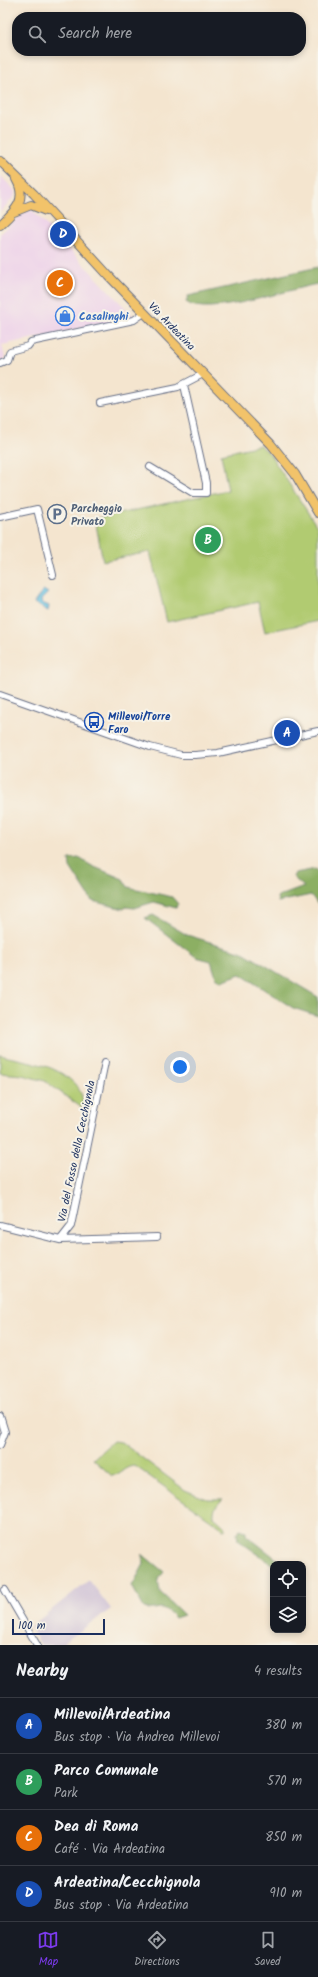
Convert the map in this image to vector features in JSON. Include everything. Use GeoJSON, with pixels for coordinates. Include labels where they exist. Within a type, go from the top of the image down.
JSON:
{"type":"FeatureCollection","features":[{"type":"Feature","properties":{"kind":"main road","name":"Via Ardeatina"},"geometry":{"type":"LineString","coordinates":[[0,162],[16,179],[34,194],[144,313],[277,452],[295,474],[318,513]]}},
{"type":"Feature","properties":{"kind":"main road"},"geometry":{"type":"LineString","coordinates":[[14,212],[22,195],[16,179]]}},
{"type":"Feature","properties":{"kind":"main road"},"geometry":{"type":"LineString","coordinates":[[0,225],[14,212],[24,207],[33,205],[51,214]]}},
{"type":"Feature","properties":{"kind":"street"},"geometry":{"type":"LineString","coordinates":[[0,363],[7,360],[10,351],[28,346],[31,342],[137,319],[144,313]]}},
{"type":"Feature","properties":{"kind":"street"},"geometry":{"type":"LineString","coordinates":[[100,403],[184,385],[203,374]]}},
{"type":"Feature","properties":{"kind":"street"},"geometry":{"type":"LineString","coordinates":[[150,467],[193,493],[206,492],[206,483],[184,385]]}},
{"type":"Feature","properties":{"kind":"street"},"geometry":{"type":"LineString","coordinates":[[0,517],[37,509],[53,575]]}},
{"type":"Feature","properties":{"kind":"street"},"geometry":{"type":"LineString","coordinates":[[0,694],[150,747],[181,755],[218,753],[318,731]]}},
{"type":"Feature","properties":{"kind":"street","name":"Via del Fosso della Cecchignola"},"geometry":{"type":"LineString","coordinates":[[60,1240],[71,1226],[105,1062]]}},
{"type":"Feature","properties":{"kind":"street"},"geometry":{"type":"LineString","coordinates":[[0,1225],[60,1240],[157,1237]]}},
{"type":"Feature","properties":{"kind":"street"},"geometry":{"type":"LineString","coordinates":[[0,1416],[3,1420],[5,1432],[0,1445]]}},
{"type":"Feature","properties":{"kind":"street"},"geometry":{"type":"LineString","coordinates":[[4,1590],[37,1645]]}},
{"type":"Feature","properties":{"kind":"shaded area"},"geometry":{"type":"Polygon","coordinates":[[[0,175],[15,191],[15,196],[0,212],[0,175]]]}},
{"type":"Feature","properties":{"kind":"shaded area"},"geometry":{"type":"Polygon","coordinates":[[[30,210],[33,211],[134,317],[2,345],[5,359],[0,360],[0,234],[23,213],[30,210]]]}},
{"type":"Feature","properties":{"kind":"shaded area"},"geometry":{"type":"Polygon","coordinates":[[[89,1580],[111,1609],[60,1645],[41,1645],[30,1627],[89,1580]]]}},
{"type":"Feature","properties":{"kind":"green space"},"geometry":{"type":"Polygon","coordinates":[[[318,267],[318,284],[230,305],[211,307],[196,306],[186,302],[188,296],[318,267]]]}},
{"type":"Feature","properties":{"kind":"green space"},"geometry":{"type":"Polygon","coordinates":[[[260,445],[269,453],[318,528],[318,621],[265,632],[258,602],[167,622],[150,552],[103,561],[95,519],[228,490],[221,454],[260,445]]]}},
{"type":"Feature","properties":{"kind":"green space"},"geometry":{"type":"Polygon","coordinates":[[[79,858],[92,866],[123,879],[128,887],[172,897],[178,904],[176,908],[154,902],[134,908],[126,907],[124,909],[92,901],[70,867],[69,859],[79,858]]]}},
{"type":"Feature","properties":{"kind":"green space"},"geometry":{"type":"Polygon","coordinates":[[[316,869],[318,873],[318,905],[311,895],[278,902],[277,897],[304,887],[293,877],[295,873],[316,869]]]}},
{"type":"Feature","properties":{"kind":"green space"},"geometry":{"type":"Polygon","coordinates":[[[153,915],[187,935],[243,952],[318,997],[318,1016],[293,1008],[240,974],[222,981],[216,977],[211,961],[196,957],[145,918],[153,915]]]}},
{"type":"Feature","properties":{"kind":"green space"},"geometry":{"type":"Polygon","coordinates":[[[0,1055],[40,1064],[52,1068],[66,1076],[77,1087],[81,1094],[83,1101],[82,1108],[45,1081],[22,1075],[0,1073],[0,1055]]]}},
{"type":"Feature","properties":{"kind":"green space"},"geometry":{"type":"Polygon","coordinates":[[[113,1441],[121,1442],[185,1490],[207,1499],[223,1499],[215,1509],[214,1517],[225,1527],[225,1530],[135,1466],[128,1467],[112,1476],[93,1459],[113,1441]]]}},
{"type":"Feature","properties":{"kind":"green space"},"geometry":{"type":"Polygon","coordinates":[[[240,1529],[246,1531],[246,1535],[279,1561],[270,1561],[270,1563],[238,1540],[237,1534],[240,1529]]]}},
{"type":"Feature","properties":{"kind":"green space"},"geometry":{"type":"Polygon","coordinates":[[[142,1554],[164,1572],[158,1579],[160,1592],[184,1615],[175,1618],[162,1608],[144,1608],[132,1586],[144,1564],[142,1554]]]}},
{"type":"Feature","properties":{"kind":"water"},"geometry":{"type":"Polygon","coordinates":[[[43,590],[48,593],[41,600],[42,603],[49,606],[48,611],[34,603],[43,590]]]}},
{"type":"Feature","properties":{"kind":"place","name":"Ardeatina/Cecchignola"},"geometry":{"type":"Point","coordinates":[63,234]}},
{"type":"Feature","properties":{"kind":"place","name":"Dea di Roma"},"geometry":{"type":"Point","coordinates":[60,283]}},
{"type":"Feature","properties":{"kind":"place","name":"Casalinghi"},"geometry":{"type":"Point","coordinates":[65,316]}},
{"type":"Feature","properties":{"kind":"place","name":"Parcheggio Privato"},"geometry":{"type":"Point","coordinates":[57,514]}},
{"type":"Feature","properties":{"kind":"place","name":"Parco Comunale"},"geometry":{"type":"Point","coordinates":[208,540]}},
{"type":"Feature","properties":{"kind":"place","name":"Millevoi/Torre Faro"},"geometry":{"type":"Point","coordinates":[94,722]}},
{"type":"Feature","properties":{"kind":"place","name":"Millevoi/Ardeatina"},"geometry":{"type":"Point","coordinates":[287,733]}}]}
